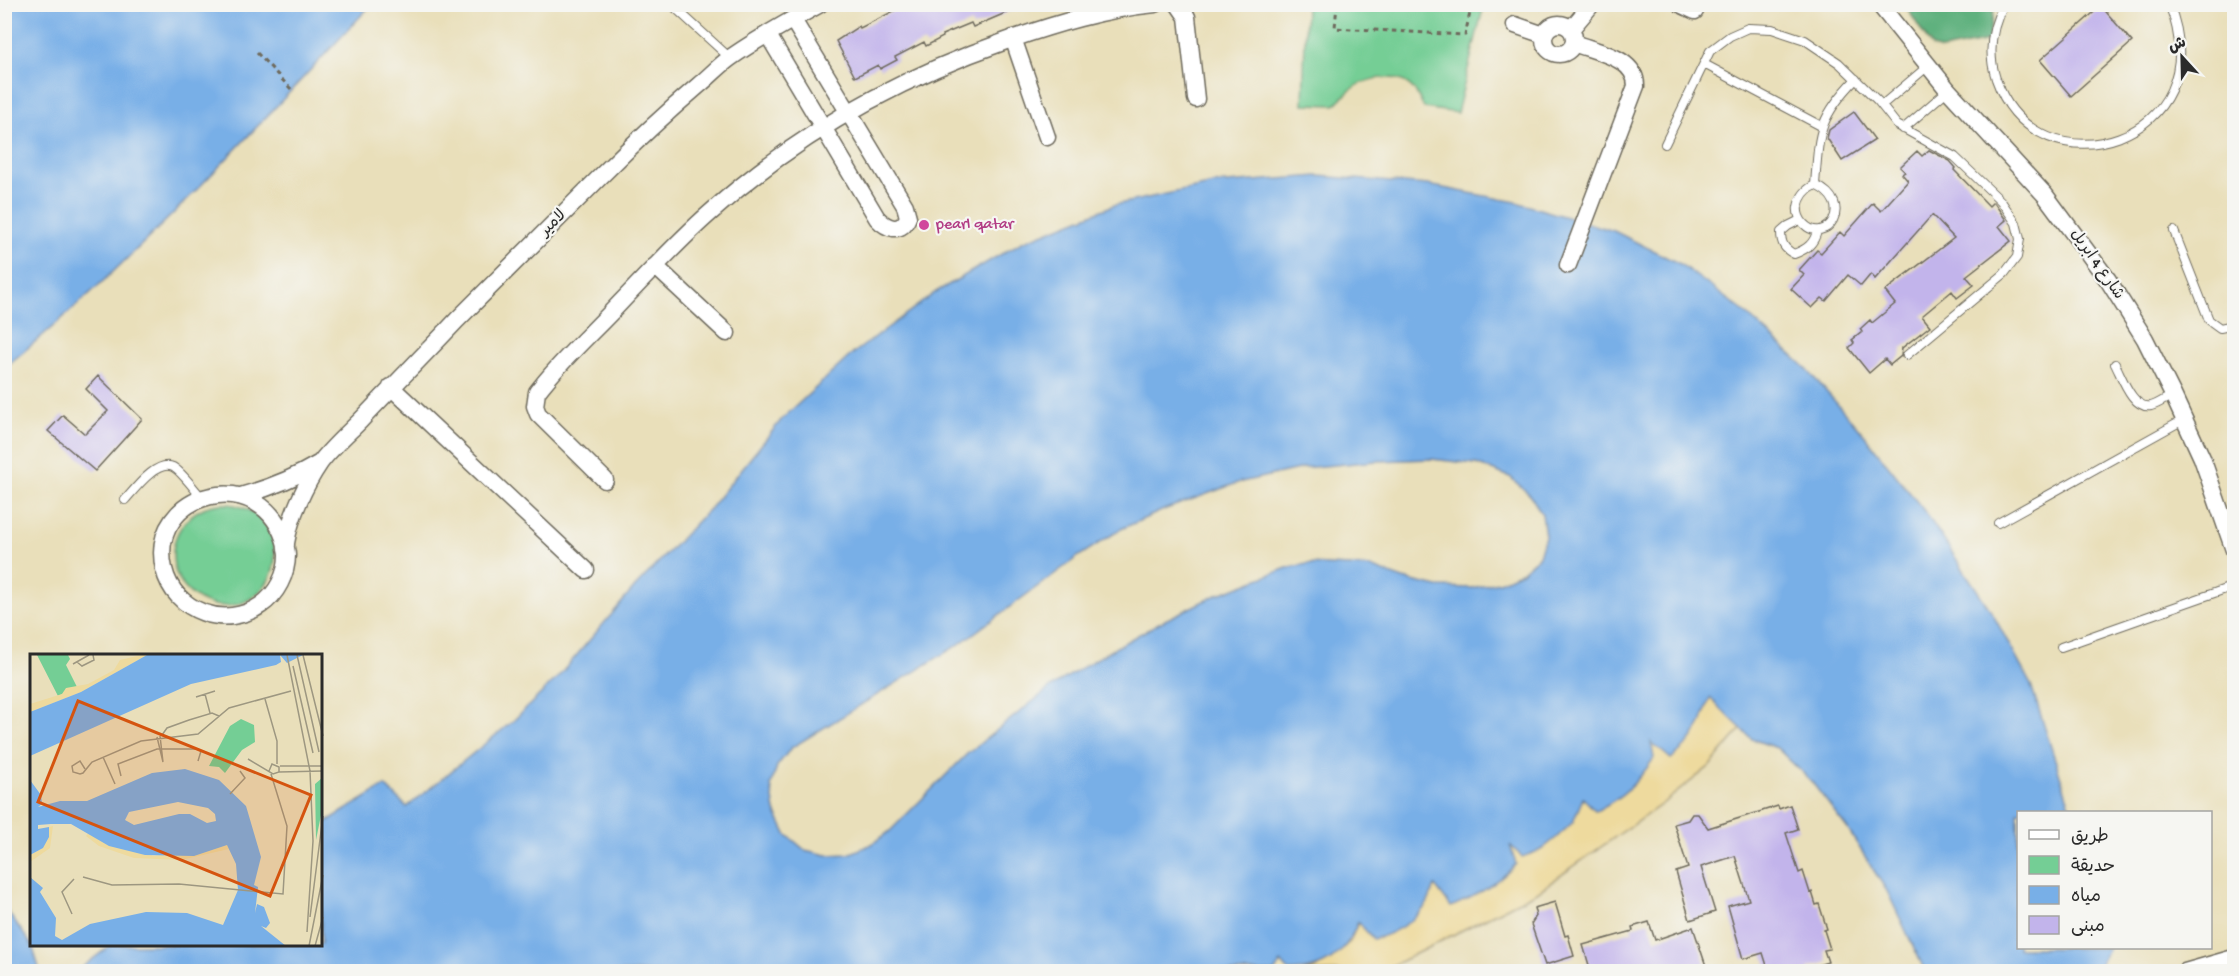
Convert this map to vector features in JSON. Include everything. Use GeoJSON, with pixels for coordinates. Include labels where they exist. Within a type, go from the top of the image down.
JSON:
{"type":"FeatureCollection","features":[{"type":"Feature","properties":{"kind":"street"},"geometry":{"type":"LineString","coordinates":[[605,480],[538,414],[535,399],[537,392],[655,266],[709,213],[783,153],[848,112],[914,77],[1013,38],[1073,19],[1155,4]]}},
{"type":"Feature","properties":{"kind":"street"},"geometry":{"type":"LineString","coordinates":[[1178,4],[1187,17],[1196,99]]}},
{"type":"Feature","properties":{"kind":"street"},"geometry":{"type":"LineString","coordinates":[[1568,266],[1636,86],[1634,74],[1628,65],[1572,36],[1561,24],[1550,26],[1544,35],[1545,47],[1554,54],[1566,53],[1572,36],[1593,4]]}},
{"type":"Feature","properties":{"kind":"street","name":"شارع 4 ابريل"},"geometry":{"type":"LineString","coordinates":[[1880,4],[1948,90],[2037,186],[2108,280],[2145,339],[2174,395],[2202,458],[2235,550]]}},
{"type":"Feature","properties":{"kind":"street","name":"شارع 4 ابريل"},"geometry":{"type":"LineString","coordinates":[[1886,4],[1893,21]]}},
{"type":"Feature","properties":{"kind":"street","name":"لامير"},"geometry":{"type":"LineString","coordinates":[[286,545],[307,486],[321,462],[391,387],[654,124],[730,58],[812,7]]}},
{"type":"Feature","properties":{"kind":"street"},"geometry":{"type":"LineString","coordinates":[[768,35],[877,218],[888,228],[902,226],[908,217],[905,206],[793,20]]}},
{"type":"Feature","properties":{"kind":"street"},"geometry":{"type":"LineString","coordinates":[[1515,25],[1544,35]]}},
{"type":"Feature","properties":{"kind":"street"},"geometry":{"type":"LineString","coordinates":[[1013,38],[1047,137]]}},
{"type":"Feature","properties":{"kind":"street"},"geometry":{"type":"LineString","coordinates":[[655,266],[727,333]]}},
{"type":"Feature","properties":{"kind":"street"},"geometry":{"type":"LineString","coordinates":[[391,387],[586,570]]}},
{"type":"Feature","properties":{"kind":"street","name":"لامير"},"geometry":{"type":"LineString","coordinates":[[241,496],[273,487],[321,462]]}},
{"type":"Feature","properties":{"kind":"street"},"geometry":{"type":"LineString","coordinates":[[222,494],[241,496],[267,510],[279,526],[286,545],[286,564],[280,584],[260,606],[242,614],[213,616],[194,609],[172,589],[164,571],[163,551],[167,531],[178,515],[193,502],[222,494]]}},
{"type":"Feature","properties":{"kind":"street"},"geometry":{"type":"LineString","coordinates":[[2185,972],[2235,958]]}},
{"type":"Feature","properties":{"kind":"lane"},"geometry":{"type":"LineString","coordinates":[[671,4],[730,58]]}},
{"type":"Feature","properties":{"kind":"lane"},"geometry":{"type":"LineString","coordinates":[[2004,4],[1997,16],[1991,42],[1993,68],[2001,93],[2016,115],[2037,131],[2061,141],[2088,144],[2114,140],[2138,129],[2158,111],[2171,92],[2179,70],[2181,48],[2178,25],[2169,4]]}},
{"type":"Feature","properties":{"kind":"lane"},"geometry":{"type":"LineString","coordinates":[[1665,144],[1710,51],[1730,36],[1748,28],[1772,28],[1805,40],[1839,63],[1903,129],[1955,157],[2001,201],[2016,223],[2020,239],[2017,257],[2004,274],[1907,355]]}},
{"type":"Feature","properties":{"kind":"lane"},"geometry":{"type":"LineString","coordinates":[[1704,64],[1821,126]]}},
{"type":"Feature","properties":{"kind":"lane"},"geometry":{"type":"LineString","coordinates":[[1882,105],[1928,66]]}},
{"type":"Feature","properties":{"kind":"lane"},"geometry":{"type":"LineString","coordinates":[[1815,184],[1821,126],[1836,99],[1856,79]]}},
{"type":"Feature","properties":{"kind":"lane"},"geometry":{"type":"LineString","coordinates":[[1903,129],[1948,90]]}},
{"type":"Feature","properties":{"kind":"lane"},"geometry":{"type":"LineString","coordinates":[[1815,184],[1827,190],[1833,198],[1836,209],[1833,220],[1827,228],[1817,231],[1808,228],[1800,220],[1798,208],[1807,189],[1815,184]]}},
{"type":"Feature","properties":{"kind":"lane"},"geometry":{"type":"LineString","coordinates":[[1800,220],[1781,232],[1781,241],[1787,250],[1794,254],[1806,250],[1815,240],[1817,231]]}},
{"type":"Feature","properties":{"kind":"lane"},"geometry":{"type":"LineString","coordinates":[[2174,231],[2209,320],[2220,328],[2235,325]]}},
{"type":"Feature","properties":{"kind":"lane"},"geometry":{"type":"LineString","coordinates":[[2115,364],[2136,402],[2144,406],[2152,405],[2174,395]]}},
{"type":"Feature","properties":{"kind":"lane"},"geometry":{"type":"LineString","coordinates":[[1998,523],[2184,419]]}},
{"type":"Feature","properties":{"kind":"lane"},"geometry":{"type":"LineString","coordinates":[[125,500],[155,468],[164,465],[174,467],[202,498]]}},
{"type":"Feature","properties":{"kind":"lane"},"geometry":{"type":"LineString","coordinates":[[2061,646],[2235,586]]}},
{"type":"Feature","properties":{"kind":"path"},"geometry":{"type":"LineString","coordinates":[[1337,4],[1335,28],[1465,35],[1472,4]]}},
{"type":"Feature","properties":{"kind":"path"},"geometry":{"type":"LineString","coordinates":[[257,53],[292,90]]}},
{"type":"Feature","properties":{"kind":"green space"},"geometry":{"type":"Polygon","coordinates":[[[1306,5],[1484,5],[1457,113],[1424,108],[1409,85],[1402,81],[1385,78],[1360,84],[1335,105],[1303,104],[1306,5]]]}},
{"type":"Feature","properties":{"kind":"green space"},"geometry":{"type":"Polygon","coordinates":[[[1905,5],[1982,5],[1994,11],[1988,41],[1942,50],[1932,47],[1905,5]]]}},
{"type":"Feature","properties":{"kind":"green space"},"geometry":{"type":"Polygon","coordinates":[[[224,504],[243,508],[260,519],[271,536],[275,555],[271,574],[260,591],[243,602],[224,606],[205,602],[188,591],[177,574],[173,555],[177,536],[188,519],[205,508],[224,504]]]}},
{"type":"Feature","properties":{"kind":"sand"},"geometry":{"type":"Polygon","coordinates":[[[1710,697],[1742,728],[1709,767],[1662,804],[1537,892],[1382,971],[1303,972],[1315,969],[1350,942],[1358,922],[1435,885],[1509,844],[1583,798],[1651,741],[1671,758],[1696,731],[1710,697]]]}},
{"type":"Feature","properties":{"kind":"water"},"geometry":{"type":"Polygon","coordinates":[[[5,4],[371,5],[149,238],[5,367],[5,4]]]}},
{"type":"Feature","properties":{"kind":"water"},"geometry":{"type":"Polygon","coordinates":[[[1318,176],[1428,185],[1516,202],[1614,231],[1680,264],[1742,310],[1803,365],[1861,431],[1925,512],[1991,611],[2031,685],[2072,811],[2017,811],[2017,949],[2108,949],[2096,971],[1925,971],[1887,891],[1847,828],[1811,781],[1777,748],[1752,739],[1710,698],[1700,726],[1688,744],[1671,759],[1651,742],[1654,758],[1629,789],[1596,811],[1583,798],[1573,822],[1541,850],[1522,857],[1510,845],[1516,864],[1486,889],[1451,907],[1435,886],[1425,907],[1401,927],[1373,939],[1358,922],[1347,944],[1332,959],[1313,968],[1302,970],[1289,971],[1281,962],[1274,972],[76,972],[110,946],[322,946],[322,824],[385,786],[407,807],[513,721],[558,677],[635,587],[711,507],[782,419],[851,355],[936,292],[1022,242],[1114,205],[1214,184],[1318,176]],[[1431,459],[1376,461],[1303,468],[1237,483],[1166,509],[1121,529],[1079,556],[958,645],[791,748],[777,766],[771,785],[775,811],[786,834],[805,850],[827,855],[849,854],[872,844],[890,831],[967,754],[1051,687],[1159,623],[1214,596],[1287,568],[1307,564],[1370,567],[1403,579],[1438,587],[1472,588],[1502,581],[1523,571],[1539,556],[1545,536],[1542,514],[1530,495],[1510,477],[1476,464],[1431,459]]]}},
{"type":"Feature","properties":{"kind":"water"},"geometry":{"type":"Polygon","coordinates":[[[4,907],[30,942],[30,946],[32,946],[40,971],[5,971],[4,907]]]}},
{"type":"Feature","properties":{"kind":"building"},"geometry":{"type":"Polygon","coordinates":[[[901,4],[1024,5],[973,27],[971,23],[942,35],[943,37],[926,46],[924,42],[895,57],[897,60],[880,69],[878,65],[855,77],[836,41],[859,26],[860,28],[894,11],[893,9],[901,4]]]}},
{"type":"Feature","properties":{"kind":"building"},"geometry":{"type":"Polygon","coordinates":[[[2101,6],[2132,42],[2071,96],[2040,60],[2101,6]]]}},
{"type":"Feature","properties":{"kind":"building"},"geometry":{"type":"Polygon","coordinates":[[[1854,112],[1875,140],[1842,161],[1827,138],[1829,130],[1854,112]]]}},
{"type":"Feature","properties":{"kind":"building"},"geometry":{"type":"Polygon","coordinates":[[[1929,150],[1950,161],[1956,168],[1954,170],[1989,206],[1993,202],[1995,204],[2006,220],[1999,226],[2011,241],[1966,276],[1974,285],[1957,298],[1952,291],[1922,316],[1930,326],[1902,348],[1901,356],[1890,365],[1885,359],[1869,373],[1849,348],[1854,343],[1852,340],[1862,332],[1860,329],[1870,320],[1872,323],[1895,304],[1885,291],[1954,238],[1932,215],[1875,279],[1871,274],[1861,286],[1848,275],[1826,301],[1822,298],[1812,308],[1791,289],[1804,275],[1799,270],[1817,250],[1821,253],[1840,232],[1844,236],[1873,203],[1881,211],[1908,181],[1902,174],[1905,172],[1900,167],[1917,151],[1922,156],[1929,150]]]}},
{"type":"Feature","properties":{"kind":"building"},"geometry":{"type":"Polygon","coordinates":[[[98,376],[142,419],[95,471],[48,431],[63,415],[85,434],[108,411],[86,389],[98,376]]]}},
{"type":"Feature","properties":{"kind":"building"},"geometry":{"type":"Polygon","coordinates":[[[1790,805],[1798,829],[1786,833],[1799,873],[1803,871],[1810,893],[1812,892],[1816,905],[1819,904],[1827,929],[1824,930],[1830,949],[1824,950],[1828,962],[1808,968],[1809,972],[1769,972],[1763,953],[1743,959],[1728,906],[1749,900],[1735,856],[1701,867],[1715,912],[1690,920],[1676,872],[1688,868],[1674,824],[1688,820],[1692,814],[1698,814],[1708,828],[1778,806],[1779,809],[1790,805]]]}},
{"type":"Feature","properties":{"kind":"building"},"geometry":{"type":"Polygon","coordinates":[[[1555,902],[1565,936],[1568,935],[1574,956],[1545,965],[1531,924],[1536,916],[1534,908],[1555,902]]]}},
{"type":"Feature","properties":{"kind":"building"},"geometry":{"type":"Polygon","coordinates":[[[1649,922],[1655,940],[1693,927],[1708,972],[1591,972],[1583,945],[1633,931],[1632,927],[1649,922]]]}},
{"type":"Feature","properties":{"kind":"place","name":"pearl qatar"},"geometry":{"type":"Point","coordinates":[924,225]}}]}
